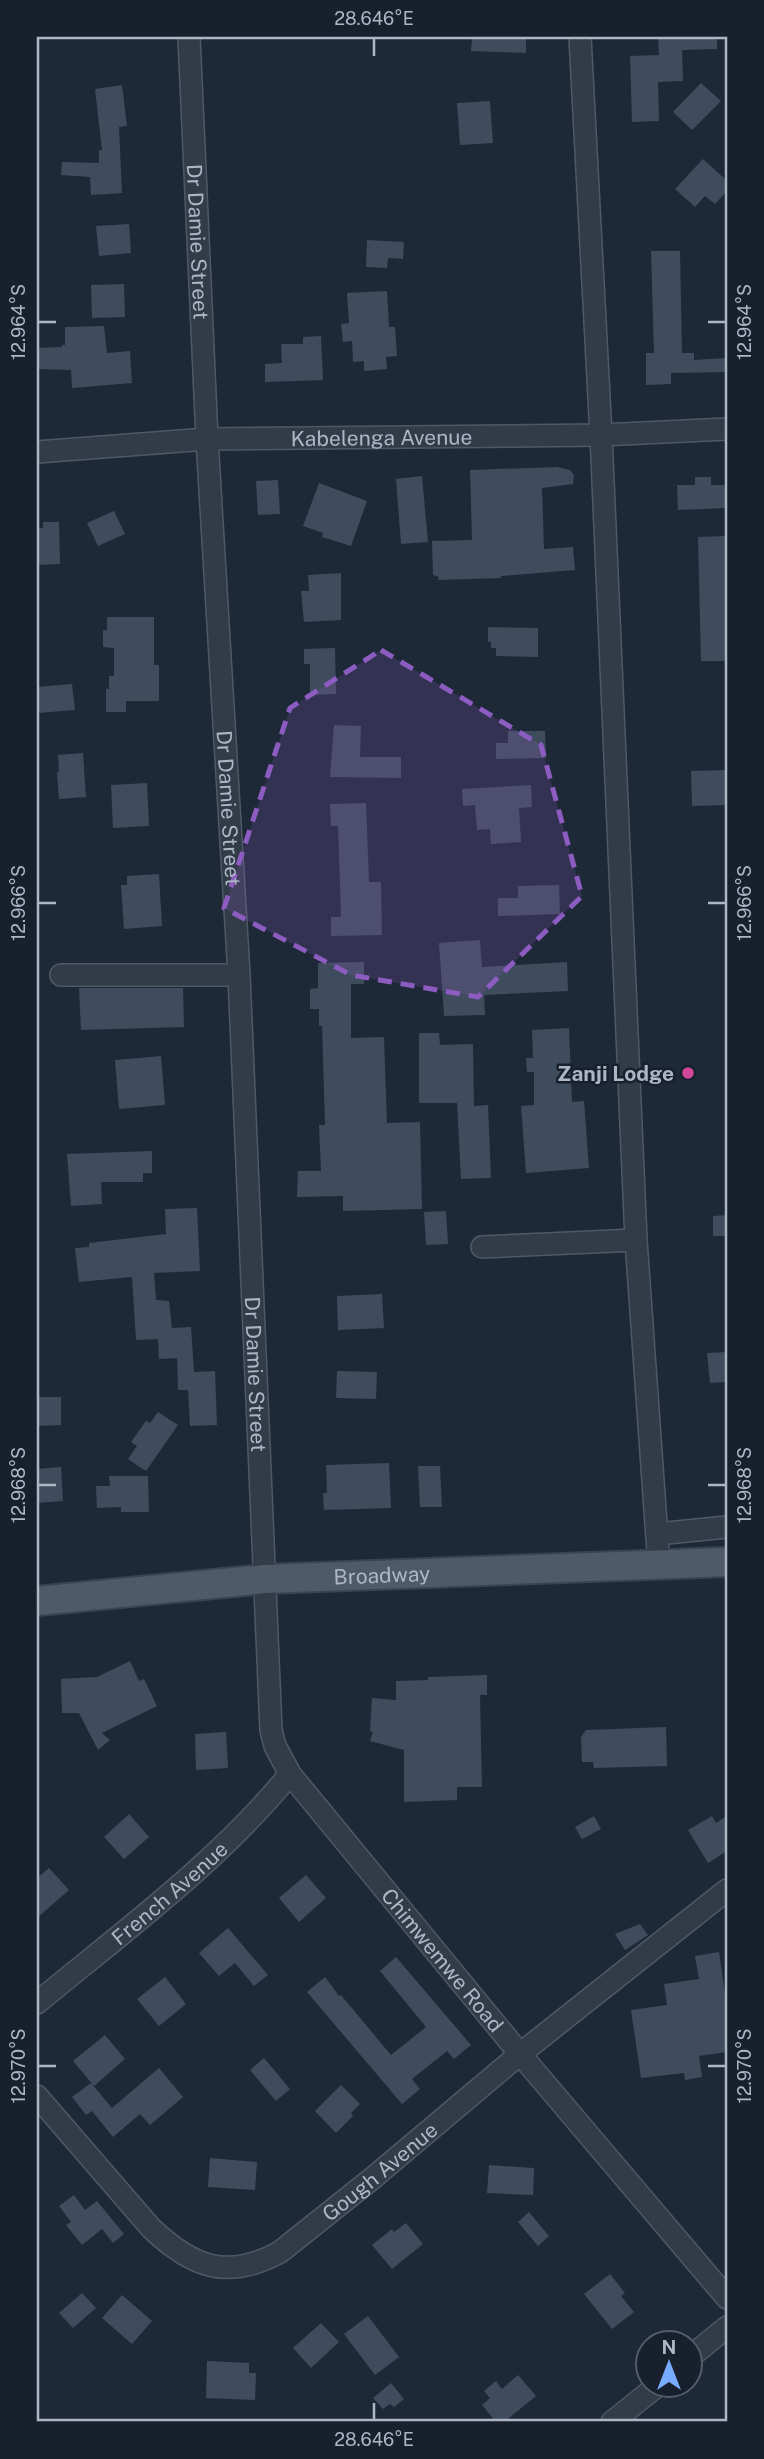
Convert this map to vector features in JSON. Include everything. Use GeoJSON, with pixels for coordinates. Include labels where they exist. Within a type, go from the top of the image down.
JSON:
{"type":"FeatureCollection","features":[{"type":"Feature","properties":{"kind":"main road","name":"Broadway"},"geometry":{"type":"LineString","coordinates":[[37,1601],[265,1579],[727,1562]]}},
{"type":"Feature","properties":{"kind":"street","name":"Dr Damie Street"},"geometry":{"type":"LineString","coordinates":[[189,37],[207,439],[239,975],[265,1579]]}},
{"type":"Feature","properties":{"kind":"street"},"geometry":{"type":"LineString","coordinates":[[580,37],[601,435],[636,1240],[659,1566]]}},
{"type":"Feature","properties":{"kind":"street","name":"Kabelenga Avenue"},"geometry":{"type":"LineString","coordinates":[[37,452],[207,439],[601,435],[727,429]]}},
{"type":"Feature","properties":{"kind":"street"},"geometry":{"type":"LineString","coordinates":[[61,975],[239,975]]}},
{"type":"Feature","properties":{"kind":"street"},"geometry":{"type":"LineString","coordinates":[[482,1247],[636,1240]]}},
{"type":"Feature","properties":{"kind":"street"},"geometry":{"type":"LineString","coordinates":[[657,1534],[727,1527]]}},
{"type":"Feature","properties":{"kind":"street","name":"Chimwemwe Road"},"geometry":{"type":"LineString","coordinates":[[265,1579],[271,1730],[275,1746],[290,1774],[520,2054],[727,2298]]}},
{"type":"Feature","properties":{"kind":"street","name":"French Avenue"},"geometry":{"type":"LineString","coordinates":[[37,2003],[205,1863],[262,1808],[290,1774]]}},
{"type":"Feature","properties":{"kind":"street","name":"Gough Avenue"},"geometry":{"type":"LineString","coordinates":[[37,2096],[151,2228],[187,2259],[204,2265],[235,2266],[266,2260],[280,2252],[374,2177],[520,2054],[727,1890]]}},
{"type":"Feature","properties":{"kind":"street"},"geometry":{"type":"LineString","coordinates":[[704,2346],[727,2327]]}},
{"type":"Feature","properties":{"kind":"street"},"geometry":{"type":"LineString","coordinates":[[612,2422],[639,2400]]}},
{"type":"Feature","properties":{"kind":"highlighted area"},"geometry":{"type":"Polygon","coordinates":[[[381,650],[541,745],[582,896],[478,997],[351,975],[224,908],[290,708],[381,650]]]}},
{"type":"Feature","properties":{"kind":"building"},"geometry":{"type":"Polygon","coordinates":[[[472,37],[526,37],[526,53],[471,51],[472,37]]]}},
{"type":"Feature","properties":{"kind":"building"},"geometry":{"type":"Polygon","coordinates":[[[658,37],[717,37],[717,49],[682,50],[683,81],[658,82],[659,121],[632,122],[630,56],[659,55],[658,37]]]}},
{"type":"Feature","properties":{"kind":"building"},"geometry":{"type":"Polygon","coordinates":[[[701,83],[721,101],[692,130],[673,112],[701,83]]]}},
{"type":"Feature","properties":{"kind":"building"},"geometry":{"type":"Polygon","coordinates":[[[122,85],[127,126],[119,127],[122,193],[91,195],[90,177],[61,175],[62,162],[99,163],[99,150],[102,150],[95,89],[122,85]]]}},
{"type":"Feature","properties":{"kind":"building"},"geometry":{"type":"Polygon","coordinates":[[[490,101],[493,143],[460,145],[457,103],[490,101]]]}},
{"type":"Feature","properties":{"kind":"building"},"geometry":{"type":"Polygon","coordinates":[[[703,159],[727,181],[727,191],[715,204],[705,196],[695,207],[675,189],[703,159]]]}},
{"type":"Feature","properties":{"kind":"building"},"geometry":{"type":"Polygon","coordinates":[[[129,224],[131,253],[99,256],[96,226],[129,224]]]}},
{"type":"Feature","properties":{"kind":"building"},"geometry":{"type":"Polygon","coordinates":[[[367,240],[404,242],[403,259],[388,258],[387,268],[366,267],[367,240]]]}},
{"type":"Feature","properties":{"kind":"building"},"geometry":{"type":"Polygon","coordinates":[[[651,251],[680,251],[682,353],[694,353],[694,360],[727,358],[727,372],[671,373],[671,384],[646,385],[646,353],[654,353],[651,251]]]}},
{"type":"Feature","properties":{"kind":"building"},"geometry":{"type":"Polygon","coordinates":[[[124,284],[125,317],[92,318],[91,285],[124,284]]]}},
{"type":"Feature","properties":{"kind":"building"},"geometry":{"type":"Polygon","coordinates":[[[387,291],[389,327],[395,327],[397,356],[386,357],[387,369],[364,371],[364,361],[353,362],[352,341],[343,342],[341,324],[349,323],[347,293],[387,291]]]}},
{"type":"Feature","properties":{"kind":"building"},"geometry":{"type":"Polygon","coordinates":[[[104,326],[107,353],[130,351],[132,383],[72,388],[71,370],[37,369],[37,348],[65,345],[65,327],[104,326]]]}},
{"type":"Feature","properties":{"kind":"building"},"geometry":{"type":"Polygon","coordinates":[[[321,336],[323,380],[265,382],[265,364],[282,363],[281,344],[303,344],[303,337],[321,336]]]}},
{"type":"Feature","properties":{"kind":"building"},"geometry":{"type":"Polygon","coordinates":[[[557,467],[570,470],[574,475],[573,484],[542,488],[544,549],[573,547],[575,570],[501,578],[438,580],[439,577],[433,575],[432,541],[472,540],[470,470],[557,467]]]}},
{"type":"Feature","properties":{"kind":"building"},"geometry":{"type":"Polygon","coordinates":[[[422,476],[428,542],[401,544],[396,479],[422,476]]]}},
{"type":"Feature","properties":{"kind":"building"},"geometry":{"type":"Polygon","coordinates":[[[695,477],[711,477],[711,485],[727,485],[727,508],[678,510],[677,485],[695,485],[695,477]]]}},
{"type":"Feature","properties":{"kind":"building"},"geometry":{"type":"Polygon","coordinates":[[[278,480],[280,514],[258,515],[256,481],[278,480]]]}},
{"type":"Feature","properties":{"kind":"building"},"geometry":{"type":"Polygon","coordinates":[[[319,483],[367,501],[351,546],[322,537],[323,533],[303,526],[319,483]]]}},
{"type":"Feature","properties":{"kind":"building"},"geometry":{"type":"Polygon","coordinates":[[[114,511],[125,534],[98,546],[87,523],[114,511]]]}},
{"type":"Feature","properties":{"kind":"building"},"geometry":{"type":"Polygon","coordinates":[[[43,522],[59,522],[60,564],[38,565],[37,528],[43,528],[43,522]]]}},
{"type":"Feature","properties":{"kind":"building"},"geometry":{"type":"Polygon","coordinates":[[[727,536],[727,661],[701,661],[698,537],[727,536]]]}},
{"type":"Feature","properties":{"kind":"building"},"geometry":{"type":"Polygon","coordinates":[[[341,573],[341,620],[304,622],[301,591],[309,591],[308,575],[341,573]]]}},
{"type":"Feature","properties":{"kind":"building"},"geometry":{"type":"Polygon","coordinates":[[[107,617],[154,617],[154,665],[159,665],[159,701],[126,701],[126,712],[106,712],[106,689],[109,689],[109,676],[114,676],[114,648],[103,647],[103,630],[107,630],[107,617]]]}},
{"type":"Feature","properties":{"kind":"building"},"geometry":{"type":"Polygon","coordinates":[[[488,627],[538,628],[538,657],[496,656],[496,648],[491,648],[491,642],[488,642],[488,627]]]}},
{"type":"Feature","properties":{"kind":"building"},"geometry":{"type":"Polygon","coordinates":[[[335,648],[336,694],[310,695],[310,664],[304,664],[304,649],[335,648]]]}},
{"type":"Feature","properties":{"kind":"building"},"geometry":{"type":"Polygon","coordinates":[[[72,684],[75,710],[38,713],[37,687],[72,684]]]}},
{"type":"Feature","properties":{"kind":"building"},"geometry":{"type":"Polygon","coordinates":[[[334,725],[361,726],[360,757],[401,757],[401,778],[330,777],[334,725]]]}},
{"type":"Feature","properties":{"kind":"building"},"geometry":{"type":"Polygon","coordinates":[[[508,731],[545,731],[546,758],[496,759],[496,743],[508,743],[508,731]]]}},
{"type":"Feature","properties":{"kind":"building"},"geometry":{"type":"Polygon","coordinates":[[[83,753],[86,797],[59,799],[58,755],[83,753]]]}},
{"type":"Feature","properties":{"kind":"building"},"geometry":{"type":"Polygon","coordinates":[[[727,770],[727,805],[692,806],[691,771],[727,770]]]}},
{"type":"Feature","properties":{"kind":"building"},"geometry":{"type":"Polygon","coordinates":[[[147,783],[149,826],[113,828],[111,785],[147,783]]]}},
{"type":"Feature","properties":{"kind":"building"},"geometry":{"type":"Polygon","coordinates":[[[531,785],[532,807],[519,808],[521,842],[491,844],[490,829],[477,830],[475,805],[463,806],[462,789],[531,785]]]}},
{"type":"Feature","properties":{"kind":"building"},"geometry":{"type":"Polygon","coordinates":[[[366,803],[369,882],[381,882],[382,935],[331,936],[331,917],[341,917],[338,826],[331,826],[330,804],[366,803]]]}},
{"type":"Feature","properties":{"kind":"building"},"geometry":{"type":"Polygon","coordinates":[[[159,874],[162,926],[124,929],[121,885],[127,885],[127,876],[159,874]]]}},
{"type":"Feature","properties":{"kind":"building"},"geometry":{"type":"Polygon","coordinates":[[[559,885],[560,914],[498,916],[498,898],[518,898],[518,886],[559,885]]]}},
{"type":"Feature","properties":{"kind":"building"},"geometry":{"type":"Polygon","coordinates":[[[480,940],[482,967],[567,962],[568,991],[484,995],[485,1015],[444,1016],[439,943],[480,940]]]}},
{"type":"Feature","properties":{"kind":"building"},"geometry":{"type":"Polygon","coordinates":[[[364,962],[364,984],[351,984],[351,1038],[384,1037],[387,1123],[420,1122],[422,1209],[343,1211],[343,1196],[297,1197],[298,1171],[321,1171],[319,1125],[325,1125],[322,1026],[319,1026],[319,1009],[310,1009],[310,989],[318,988],[318,963],[364,962]]]}},
{"type":"Feature","properties":{"kind":"building"},"geometry":{"type":"Polygon","coordinates":[[[79,988],[183,988],[184,1027],[81,1030],[79,988]]]}},
{"type":"Feature","properties":{"kind":"building"},"geometry":{"type":"Polygon","coordinates":[[[569,1028],[572,1102],[584,1101],[589,1168],[526,1173],[521,1106],[534,1105],[534,1072],[527,1072],[526,1058],[533,1058],[532,1030],[569,1028]]]}},
{"type":"Feature","properties":{"kind":"building"},"geometry":{"type":"Polygon","coordinates":[[[419,1033],[439,1033],[440,1045],[473,1044],[474,1106],[488,1105],[491,1178],[461,1179],[457,1103],[419,1103],[419,1033]]]}},
{"type":"Feature","properties":{"kind":"building"},"geometry":{"type":"Polygon","coordinates":[[[161,1056],[165,1105],[119,1109],[115,1060],[161,1056]]]}},
{"type":"Feature","properties":{"kind":"building"},"geometry":{"type":"Polygon","coordinates":[[[152,1151],[152,1173],[143,1173],[143,1182],[101,1182],[102,1204],[71,1206],[67,1154],[152,1151]]]}},
{"type":"Feature","properties":{"kind":"building"},"geometry":{"type":"Polygon","coordinates":[[[197,1208],[200,1271],[154,1273],[156,1300],[169,1301],[172,1328],[191,1327],[194,1372],[215,1371],[217,1425],[190,1426],[188,1390],[178,1390],[177,1358],[159,1359],[158,1339],[136,1340],[132,1277],[79,1282],[75,1248],[89,1247],[89,1243],[166,1234],[165,1209],[197,1208]]]}},
{"type":"Feature","properties":{"kind":"building"},"geometry":{"type":"Polygon","coordinates":[[[446,1211],[448,1244],[426,1245],[424,1212],[446,1211]]]}},
{"type":"Feature","properties":{"kind":"building"},"geometry":{"type":"Polygon","coordinates":[[[727,1215],[727,1236],[713,1236],[713,1216],[727,1215]]]}},
{"type":"Feature","properties":{"kind":"building"},"geometry":{"type":"Polygon","coordinates":[[[382,1294],[384,1328],[338,1330],[337,1296],[382,1294]]]}},
{"type":"Feature","properties":{"kind":"building"},"geometry":{"type":"Polygon","coordinates":[[[727,1352],[727,1382],[710,1383],[707,1353],[727,1352]]]}},
{"type":"Feature","properties":{"kind":"building"},"geometry":{"type":"Polygon","coordinates":[[[337,1371],[377,1372],[376,1399],[336,1398],[337,1371]]]}},
{"type":"Feature","properties":{"kind":"building"},"geometry":{"type":"Polygon","coordinates":[[[37,1397],[61,1397],[61,1425],[37,1426],[37,1397]]]}},
{"type":"Feature","properties":{"kind":"building"},"geometry":{"type":"Polygon","coordinates":[[[158,1412],[178,1425],[146,1471],[128,1459],[137,1446],[131,1442],[146,1421],[150,1423],[158,1412]]]}},
{"type":"Feature","properties":{"kind":"building"},"geometry":{"type":"Polygon","coordinates":[[[389,1463],[391,1508],[324,1510],[323,1493],[327,1493],[326,1465],[389,1463]]]}},
{"type":"Feature","properties":{"kind":"building"},"geometry":{"type":"Polygon","coordinates":[[[418,1466],[440,1466],[442,1507],[420,1507],[418,1466]]]}},
{"type":"Feature","properties":{"kind":"building"},"geometry":{"type":"Polygon","coordinates":[[[61,1467],[63,1501],[37,1503],[37,1469],[61,1467]]]}},
{"type":"Feature","properties":{"kind":"building"},"geometry":{"type":"Polygon","coordinates":[[[109,1476],[148,1476],[149,1512],[121,1512],[121,1507],[97,1508],[96,1486],[110,1486],[109,1476]]]}},
{"type":"Feature","properties":{"kind":"building"},"geometry":{"type":"Polygon","coordinates":[[[130,1661],[139,1681],[144,1679],[157,1706],[102,1733],[110,1740],[98,1750],[79,1713],[62,1713],[61,1679],[97,1677],[130,1661]]]}},
{"type":"Feature","properties":{"kind":"building"},"geometry":{"type":"Polygon","coordinates":[[[487,1675],[487,1695],[480,1695],[482,1787],[457,1787],[457,1800],[404,1802],[404,1750],[370,1741],[373,1732],[370,1731],[372,1698],[396,1700],[396,1681],[487,1675]]]}},
{"type":"Feature","properties":{"kind":"building"},"geometry":{"type":"Polygon","coordinates":[[[666,1727],[667,1766],[594,1768],[593,1762],[582,1762],[581,1737],[586,1730],[666,1727]]]}},
{"type":"Feature","properties":{"kind":"building"},"geometry":{"type":"Polygon","coordinates":[[[226,1732],[228,1768],[196,1770],[195,1734],[226,1732]]]}},
{"type":"Feature","properties":{"kind":"building"},"geometry":{"type":"Polygon","coordinates":[[[129,1814],[149,1837],[124,1859],[104,1837],[129,1814]]]}},
{"type":"Feature","properties":{"kind":"building"},"geometry":{"type":"Polygon","coordinates":[[[594,1816],[601,1829],[582,1839],[575,1827],[594,1816]]]}},
{"type":"Feature","properties":{"kind":"building"},"geometry":{"type":"Polygon","coordinates":[[[712,1816],[716,1823],[727,1816],[727,1851],[708,1863],[688,1830],[712,1816]]]}},
{"type":"Feature","properties":{"kind":"building"},"geometry":{"type":"Polygon","coordinates":[[[49,1868],[69,1890],[37,1918],[37,1878],[49,1868]]]}},
{"type":"Feature","properties":{"kind":"building"},"geometry":{"type":"Polygon","coordinates":[[[306,1875],[326,1898],[299,1922],[279,1898],[306,1875]]]}},
{"type":"Feature","properties":{"kind":"building"},"geometry":{"type":"Polygon","coordinates":[[[640,1924],[648,1935],[625,1950],[615,1934],[640,1924]]]}},
{"type":"Feature","properties":{"kind":"building"},"geometry":{"type":"Polygon","coordinates":[[[228,1928],[268,1975],[254,1986],[235,1963],[219,1976],[199,1953],[228,1928]]]}},
{"type":"Feature","properties":{"kind":"building"},"geometry":{"type":"Polygon","coordinates":[[[719,1952],[727,2008],[727,2052],[699,2056],[702,2077],[685,2080],[684,2073],[641,2078],[631,2010],[667,2005],[664,1984],[699,1979],[695,1956],[719,1952]]]}},
{"type":"Feature","properties":{"kind":"building"},"geometry":{"type":"Polygon","coordinates":[[[396,1957],[471,2045],[454,2059],[447,2051],[412,2079],[420,2089],[402,2104],[307,1992],[325,1977],[391,2055],[426,2027],[380,1971],[396,1957]]]}},
{"type":"Feature","properties":{"kind":"building"},"geometry":{"type":"Polygon","coordinates":[[[165,1977],[186,2004],[159,2026],[137,1999],[165,1977]]]}},
{"type":"Feature","properties":{"kind":"building"},"geometry":{"type":"Polygon","coordinates":[[[105,2035],[125,2059],[94,2086],[73,2061],[105,2035]]]}},
{"type":"Feature","properties":{"kind":"building"},"geometry":{"type":"Polygon","coordinates":[[[264,2058],[290,2089],[276,2101],[250,2070],[264,2058]]]}},
{"type":"Feature","properties":{"kind":"building"},"geometry":{"type":"Polygon","coordinates":[[[159,2068],[183,2097],[150,2125],[140,2114],[113,2137],[92,2111],[86,2115],[72,2097],[91,2083],[112,2108],[159,2068]]]}},
{"type":"Feature","properties":{"kind":"building"},"geometry":{"type":"Polygon","coordinates":[[[341,2085],[360,2104],[351,2113],[353,2116],[336,2133],[315,2111],[341,2085]]]}},
{"type":"Feature","properties":{"kind":"building"},"geometry":{"type":"Polygon","coordinates":[[[210,2158],[257,2162],[255,2190],[208,2187],[210,2158]]]}},
{"type":"Feature","properties":{"kind":"building"},"geometry":{"type":"Polygon","coordinates":[[[489,2165],[534,2168],[533,2195],[487,2193],[489,2165]]]}},
{"type":"Feature","properties":{"kind":"building"},"geometry":{"type":"Polygon","coordinates":[[[74,2195],[85,2210],[97,2201],[124,2234],[113,2243],[102,2229],[82,2245],[66,2225],[71,2222],[59,2206],[74,2195]]]}},
{"type":"Feature","properties":{"kind":"building"},"geometry":{"type":"Polygon","coordinates":[[[529,2212],[549,2236],[538,2246],[518,2222],[529,2212]]]}},
{"type":"Feature","properties":{"kind":"building"},"geometry":{"type":"Polygon","coordinates":[[[406,2223],[423,2244],[392,2269],[372,2245],[392,2229],[394,2232],[406,2223]]]}},
{"type":"Feature","properties":{"kind":"building"},"geometry":{"type":"Polygon","coordinates":[[[610,2274],[625,2293],[621,2296],[634,2312],[612,2329],[584,2294],[610,2274]]]}},
{"type":"Feature","properties":{"kind":"building"},"geometry":{"type":"Polygon","coordinates":[[[82,2293],[96,2308],[73,2328],[59,2313],[82,2293]]]}},
{"type":"Feature","properties":{"kind":"building"},"geometry":{"type":"Polygon","coordinates":[[[122,2295],[152,2321],[132,2344],[102,2318],[122,2295]]]}},
{"type":"Feature","properties":{"kind":"building"},"geometry":{"type":"Polygon","coordinates":[[[368,2316],[399,2357],[375,2375],[344,2334],[368,2316]]]}},
{"type":"Feature","properties":{"kind":"building"},"geometry":{"type":"Polygon","coordinates":[[[321,2323],[339,2342],[311,2368],[293,2348],[321,2323]]]}},
{"type":"Feature","properties":{"kind":"building"},"geometry":{"type":"Polygon","coordinates":[[[207,2361],[249,2363],[249,2373],[256,2373],[255,2400],[206,2398],[207,2361]]]}},
{"type":"Feature","properties":{"kind":"building"},"geometry":{"type":"Polygon","coordinates":[[[518,2375],[536,2396],[504,2422],[496,2422],[482,2405],[490,2398],[484,2391],[496,2381],[502,2389],[518,2375]]]}},
{"type":"Feature","properties":{"kind":"building"},"geometry":{"type":"Polygon","coordinates":[[[391,2383],[404,2399],[394,2407],[390,2404],[383,2409],[373,2398],[391,2383]]]}},
{"type":"Feature","properties":{"kind":"place","name":"Zanji Lodge"},"geometry":{"type":"Point","coordinates":[688,1073]}}]}
